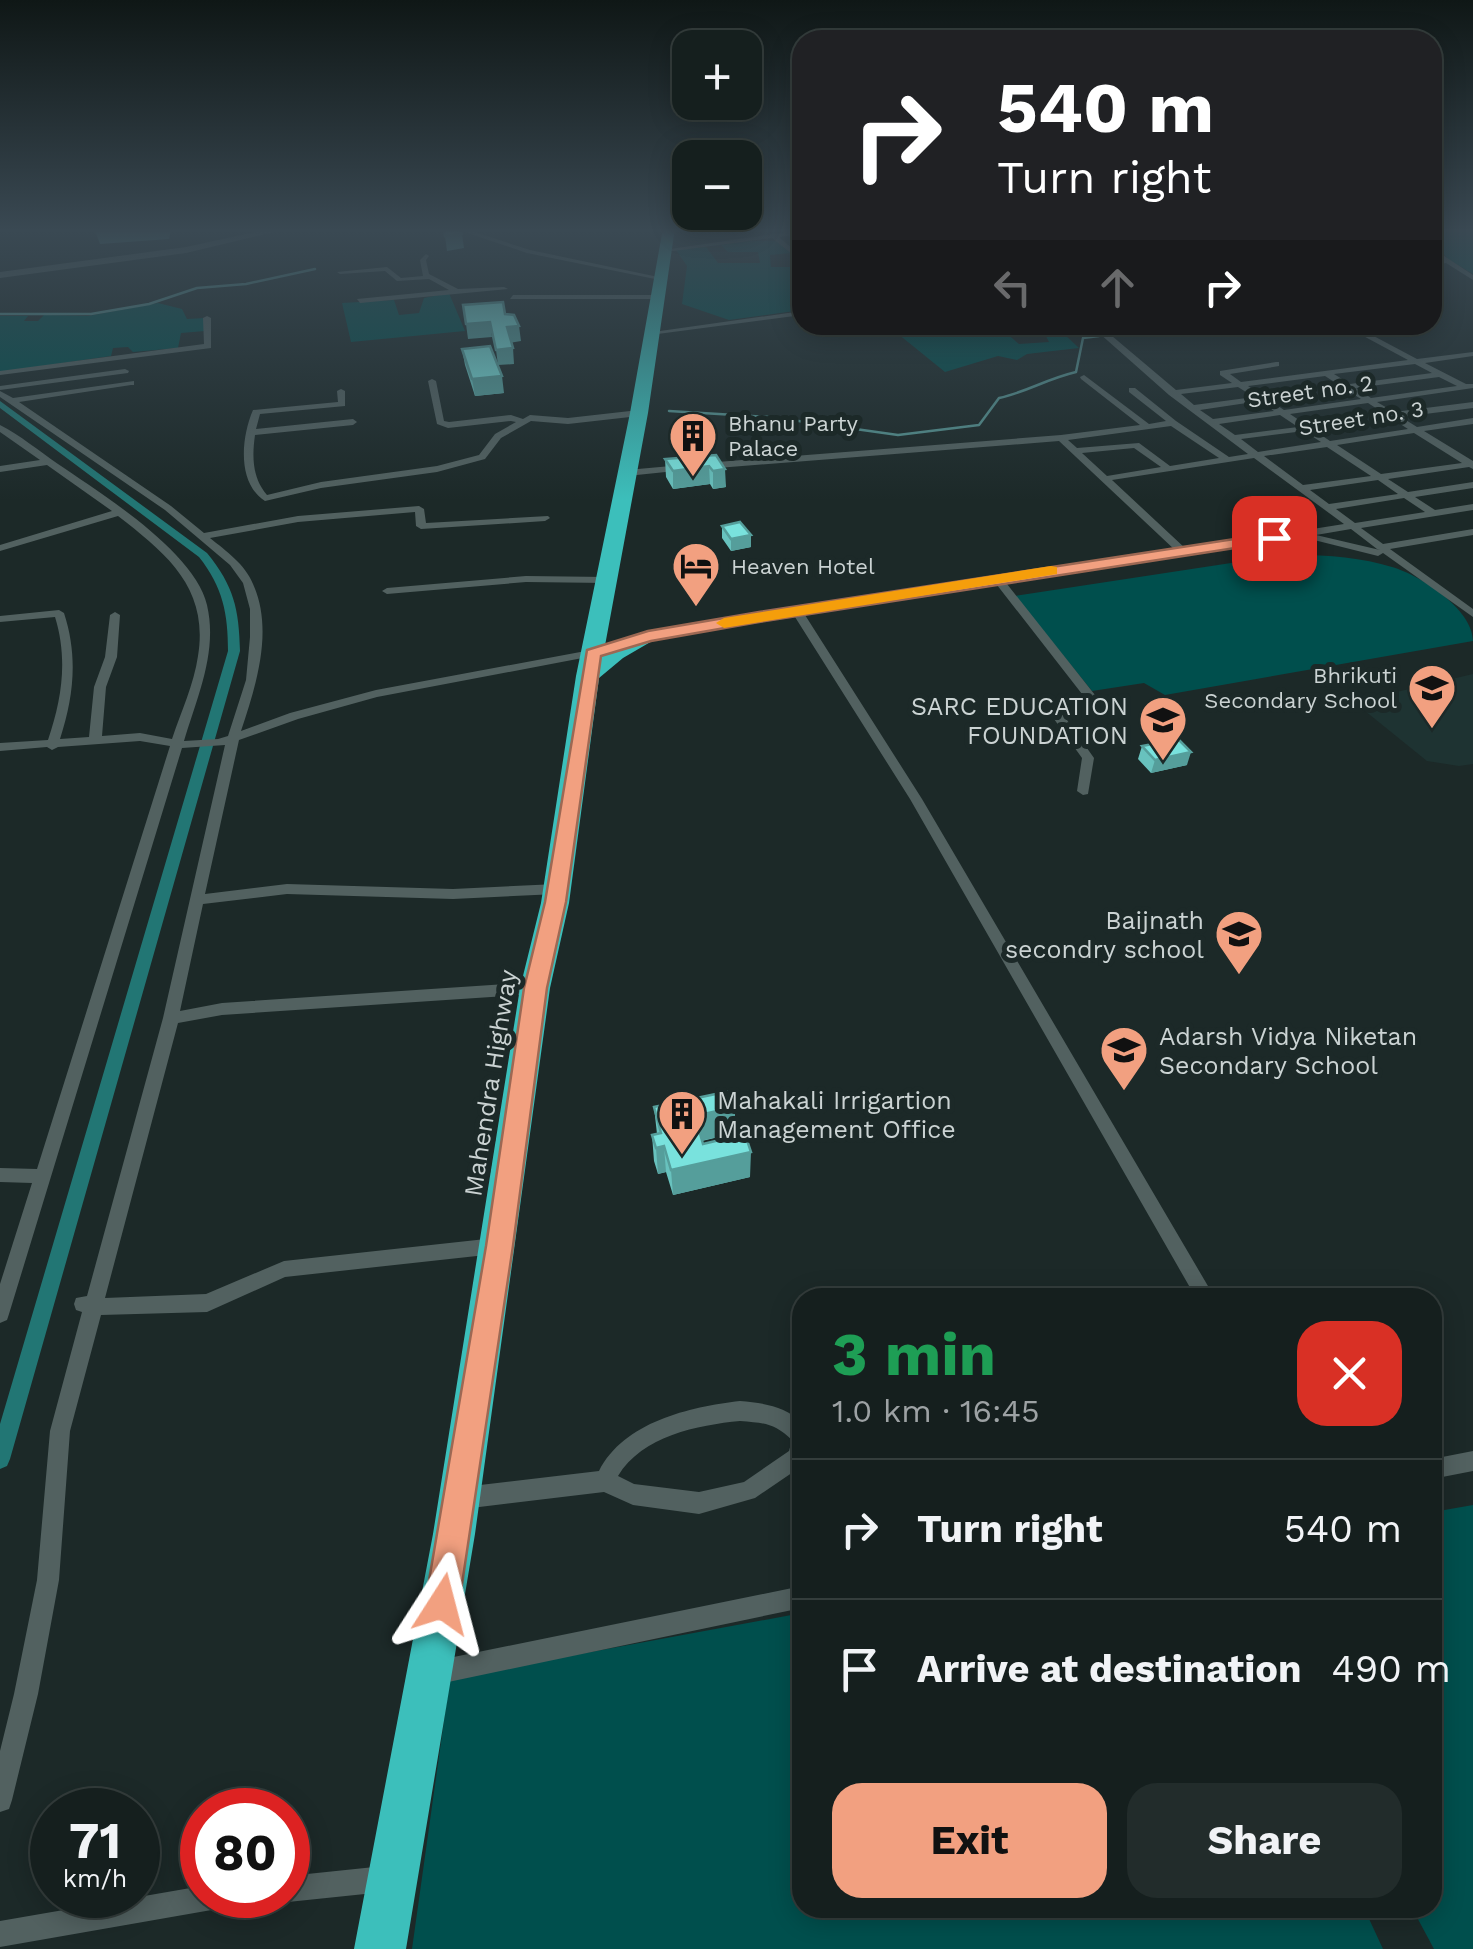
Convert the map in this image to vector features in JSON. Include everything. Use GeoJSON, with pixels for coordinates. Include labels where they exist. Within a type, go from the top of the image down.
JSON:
{"type":"FeatureCollection","features":[{"type":"Feature","properties":{"kind":"highway","name":"Mahendra Highway"},"geometry":{"type":"LineString","coordinates":[[380,1949],[430,1674],[500,1246],[535,988],[557,889],[599,614],[639,413],[653,319]]}},
{"type":"Feature","properties":{"kind":"highway"},"geometry":{"type":"LineString","coordinates":[[599,614],[616,630],[648,636]]}},
{"type":"Feature","properties":{"kind":"highway"},"geometry":{"type":"LineString","coordinates":[[591,665],[648,636]]}},
{"type":"Feature","properties":{"kind":"street"},"geometry":{"type":"LineString","coordinates":[[0,372],[208,346],[207,319]]}},
{"type":"Feature","properties":{"kind":"street"},"geometry":{"type":"LineString","coordinates":[[650,333],[762,319]]}},
{"type":"Feature","properties":{"kind":"street"},"geometry":{"type":"LineString","coordinates":[[1105,335],[1172,393],[1473,614]]}},
{"type":"Feature","properties":{"kind":"street"},"geometry":{"type":"LineString","coordinates":[[1367,335],[1470,388]]}},
{"type":"Feature","properties":{"kind":"street"},"geometry":{"type":"LineString","coordinates":[[1172,393],[1473,354]]}},
{"type":"Feature","properties":{"kind":"street"},"geometry":{"type":"LineString","coordinates":[[1276,364],[1224,371],[1433,513]]}},
{"type":"Feature","properties":{"kind":"street"},"geometry":{"type":"LineString","coordinates":[[0,390],[125,370]]}},
{"type":"Feature","properties":{"kind":"street"},"geometry":{"type":"LineString","coordinates":[[1326,373],[1472,465]]}},
{"type":"Feature","properties":{"kind":"street"},"geometry":{"type":"LineString","coordinates":[[1349,387],[1442,374]]}},
{"type":"Feature","properties":{"kind":"street"},"geometry":{"type":"LineString","coordinates":[[1084,377],[1147,426]]}},
{"type":"Feature","properties":{"kind":"street"},"geometry":{"type":"LineString","coordinates":[[432,381],[440,422],[448,425],[512,418],[568,422],[639,413]]}},
{"type":"Feature","properties":{"kind":"street"},"geometry":{"type":"LineString","coordinates":[[12,400],[131,383]]}},
{"type":"Feature","properties":{"kind":"street","name":"Street no. 2"},"geometry":{"type":"LineString","coordinates":[[1212,422],[1470,388]]}},
{"type":"Feature","properties":{"kind":"street"},"geometry":{"type":"LineString","coordinates":[[0,390],[168,508],[234,563],[248,583],[255,609],[252,680],[227,741],[198,900],[171,1018],[89,1305],[60,1431],[48,1580],[0,1800]]}},
{"type":"Feature","properties":{"kind":"street"},"geometry":{"type":"LineString","coordinates":[[1132,390],[1229,461]]}},
{"type":"Feature","properties":{"kind":"street"},"geometry":{"type":"LineString","coordinates":[[341,391],[342,404],[256,412],[247,467],[257,492],[266,498],[437,469],[482,457],[498,436],[522,421]]}},
{"type":"Feature","properties":{"kind":"street"},"geometry":{"type":"LineString","coordinates":[[1192,408],[1265,398]]}},
{"type":"Feature","properties":{"kind":"street"},"geometry":{"type":"LineString","coordinates":[[1394,415],[1473,405]]}},
{"type":"Feature","properties":{"kind":"street"},"geometry":{"type":"LineString","coordinates":[[254,432],[353,422]]}},
{"type":"Feature","properties":{"kind":"street","name":"Street no. 3"},"geometry":{"type":"LineString","coordinates":[[1103,478],[1473,422]]}},
{"type":"Feature","properties":{"kind":"street"},"geometry":{"type":"LineString","coordinates":[[627,473],[1062,438],[1173,423]]}},
{"type":"Feature","properties":{"kind":"street"},"geometry":{"type":"LineString","coordinates":[[0,428],[171,554],[196,587],[204,612],[204,656],[0,1314]]}},
{"type":"Feature","properties":{"kind":"street"},"geometry":{"type":"LineString","coordinates":[[1232,438],[1308,428]]}},
{"type":"Feature","properties":{"kind":"street"},"geometry":{"type":"LineString","coordinates":[[1062,438],[1182,551]]}},
{"type":"Feature","properties":{"kind":"street"},"geometry":{"type":"LineString","coordinates":[[1075,451],[1136,445],[1168,470]]}},
{"type":"Feature","properties":{"kind":"street"},"geometry":{"type":"LineString","coordinates":[[0,469],[46,462]]}},
{"type":"Feature","properties":{"kind":"street"},"geometry":{"type":"LineString","coordinates":[[1303,488],[1472,465]]}},
{"type":"Feature","properties":{"kind":"street"},"geometry":{"type":"LineString","coordinates":[[1328,507],[1473,485]]}},
{"type":"Feature","properties":{"kind":"street"},"geometry":{"type":"LineString","coordinates":[[648,636],[1473,506]]}},
{"type":"Feature","properties":{"kind":"street"},"geometry":{"type":"LineString","coordinates":[[201,536],[298,520],[419,509],[421,526],[545,518]]}},
{"type":"Feature","properties":{"kind":"street"},"geometry":{"type":"LineString","coordinates":[[0,548],[117,513]]}},
{"type":"Feature","properties":{"kind":"street"},"geometry":{"type":"LineString","coordinates":[[1381,547],[1473,532]]}},
{"type":"Feature","properties":{"kind":"street"},"geometry":{"type":"LineString","coordinates":[[1274,538],[1314,537],[1346,542],[1405,564]]}},
{"type":"Feature","properties":{"kind":"street"},"geometry":{"type":"LineString","coordinates":[[998,578],[1089,695],[1055,712],[1088,758],[1084,792]]}},
{"type":"Feature","properties":{"kind":"street"},"geometry":{"type":"LineString","coordinates":[[387,591],[526,579],[607,580]]}},
{"type":"Feature","properties":{"kind":"street"},"geometry":{"type":"LineString","coordinates":[[798,611],[916,799],[1200,1288]]}},
{"type":"Feature","properties":{"kind":"street"},"geometry":{"type":"LineString","coordinates":[[0,620],[58,613],[67,635],[69,667],[64,711],[52,746]]}},
{"type":"Feature","properties":{"kind":"street"},"geometry":{"type":"LineString","coordinates":[[95,742],[100,687],[111,657],[115,615]]}},
{"type":"Feature","properties":{"kind":"street"},"geometry":{"type":"LineString","coordinates":[[0,747],[140,737],[196,745],[227,741],[294,716],[376,694],[591,665]]}},
{"type":"Feature","properties":{"kind":"street"},"geometry":{"type":"LineString","coordinates":[[198,900],[287,889],[452,894],[557,889]]}},
{"type":"Feature","properties":{"kind":"street"},"geometry":{"type":"LineString","coordinates":[[171,1018],[222,1009],[535,988]]}},
{"type":"Feature","properties":{"kind":"street"},"geometry":{"type":"LineString","coordinates":[[0,1175],[40,1176]]}},
{"type":"Feature","properties":{"kind":"street"},"geometry":{"type":"LineString","coordinates":[[89,1305],[207,1303],[284,1268],[500,1246]]}},
{"type":"Feature","properties":{"kind":"street"},"geometry":{"type":"LineString","coordinates":[[605,1481],[619,1456],[650,1434],[690,1417],[743,1412],[782,1418],[792,1428]]}},
{"type":"Feature","properties":{"kind":"street"},"geometry":{"type":"LineString","coordinates":[[1442,1467],[1473,1461]]}},
{"type":"Feature","properties":{"kind":"street"},"geometry":{"type":"LineString","coordinates":[[459,1499],[605,1481],[634,1494],[699,1503],[748,1491],[792,1462]]}},
{"type":"Feature","properties":{"kind":"street"},"geometry":{"type":"LineString","coordinates":[[430,1674],[792,1600]]}},
{"type":"Feature","properties":{"kind":"street"},"geometry":{"type":"LineString","coordinates":[[310,1887],[393,1878]]}},
{"type":"Feature","properties":{"kind":"street"},"geometry":{"type":"LineString","coordinates":[[0,1934],[180,1903]]}},
{"type":"Feature","properties":{"kind":"shaded area"},"geometry":{"type":"Polygon","coordinates":[[[0,319],[205,319],[205,331],[181,333],[178,348],[133,352],[128,347],[113,348],[111,356],[0,372],[0,319]]]}},
{"type":"Feature","properties":{"kind":"shaded area"},"geometry":{"type":"Polygon","coordinates":[[[346,319],[460,319],[465,331],[351,342],[346,319]]]}},
{"type":"Feature","properties":{"kind":"shaded area"},"geometry":{"type":"Polygon","coordinates":[[[899,335],[1009,335],[1019,344],[1049,342],[1046,335],[1065,335],[1079,348],[1027,354],[1017,360],[998,356],[945,372],[899,335]]]}},
{"type":"Feature","properties":{"kind":"shaded area"},"geometry":{"type":"Polygon","coordinates":[[[1284,555],[1352,559],[1404,571],[1430,585],[1455,606],[1471,629],[1473,641],[1165,695],[1144,683],[1092,691],[1015,596],[1284,555]]]}},
{"type":"Feature","properties":{"kind":"shaded area","name":"Bhrikuti Secondary School"},"geometry":{"type":"Polygon","coordinates":[[[1473,674],[1473,764],[1427,761],[1354,702],[1473,674]]]}},
{"type":"Feature","properties":{"kind":"shaded area"},"geometry":{"type":"Polygon","coordinates":[[[1473,1505],[1473,1949],[1434,1949],[1417,1918],[1442,1918],[1442,1510],[1473,1505]]]}},
{"type":"Feature","properties":{"kind":"shaded area"},"geometry":{"type":"Polygon","coordinates":[[[792,1615],[792,1918],[1369,1918],[1383,1949],[412,1949],[450,1678],[792,1615]]]}},
{"type":"Feature","properties":{"kind":"building"},"geometry":{"type":"Polygon","coordinates":[[[465,319],[516,319],[519,326],[507,327],[513,348],[496,350],[490,322],[466,324],[465,319]]]}},
{"type":"Feature","properties":{"kind":"building"},"geometry":{"type":"Polygon","coordinates":[[[490,346],[502,376],[472,379],[462,349],[490,346]]]}},
{"type":"Feature","properties":{"kind":"building"},"geometry":{"type":"Polygon","coordinates":[[[716,455],[725,469],[713,471],[709,466],[673,471],[665,459],[716,455]]]}},
{"type":"Feature","properties":{"kind":"building"},"geometry":{"type":"Polygon","coordinates":[[[740,522],[751,535],[731,539],[722,526],[740,522]]]}},
{"type":"Feature","properties":{"kind":"building"},"geometry":{"type":"Polygon","coordinates":[[[1178,739],[1191,752],[1155,760],[1142,746],[1178,739]]]}},
{"type":"Feature","properties":{"kind":"building"},"geometry":{"type":"Polygon","coordinates":[[[730,1091],[735,1107],[695,1116],[703,1144],[745,1134],[751,1152],[671,1170],[664,1146],[656,1148],[652,1135],[661,1133],[654,1107],[730,1091]]]}},
{"type":"Feature","properties":{"kind":"waterway"},"geometry":{"type":"LineString","coordinates":[[669,411],[770,417],[898,435],[979,425],[999,398],[1076,372],[1083,338],[1099,336]]}},
{"type":"Feature","properties":{"kind":"waterway"},"geometry":{"type":"LineString","coordinates":[[0,404],[203,555],[226,589],[234,651],[0,1459]]}},
{"type":"Feature","properties":{"kind":"slow traffic"},"geometry":{"type":"LineString","coordinates":[[724,623],[1051,571]]}},
{"type":"Feature","properties":{"kind":"place","name":"Bhanu Party Palace"},"geometry":{"type":"Point","coordinates":[693,478]}},
{"type":"Feature","properties":{"kind":"place","name":"Heaven Hotel"},"geometry":{"type":"Point","coordinates":[696,608]}},
{"type":"Feature","properties":{"kind":"place","name":"Bhrikuti Secondary School"},"geometry":{"type":"Point","coordinates":[1432,730]}},
{"type":"Feature","properties":{"kind":"place","name":"SARC EDUCATION FOUNDATION"},"geometry":{"type":"Point","coordinates":[1163,762]}},
{"type":"Feature","properties":{"kind":"place","name":"Baijnath secondry school"},"geometry":{"type":"Point","coordinates":[1239,976]}},
{"type":"Feature","properties":{"kind":"place","name":"Adarsh Vidya Niketan Secondary School"},"geometry":{"type":"Point","coordinates":[1124,1092]}},
{"type":"Feature","properties":{"kind":"place","name":"Mahakali Irrigartion Management Office"},"geometry":{"type":"Point","coordinates":[682,1156]}},
{"type":"Feature","properties":{"kind":"route"},"geometry":{"type":"LineString","coordinates":[[442,1604],[500,1246],[535,988],[556,902],[593,654],[648,636],[759,617],[1274,538]]}}]}
